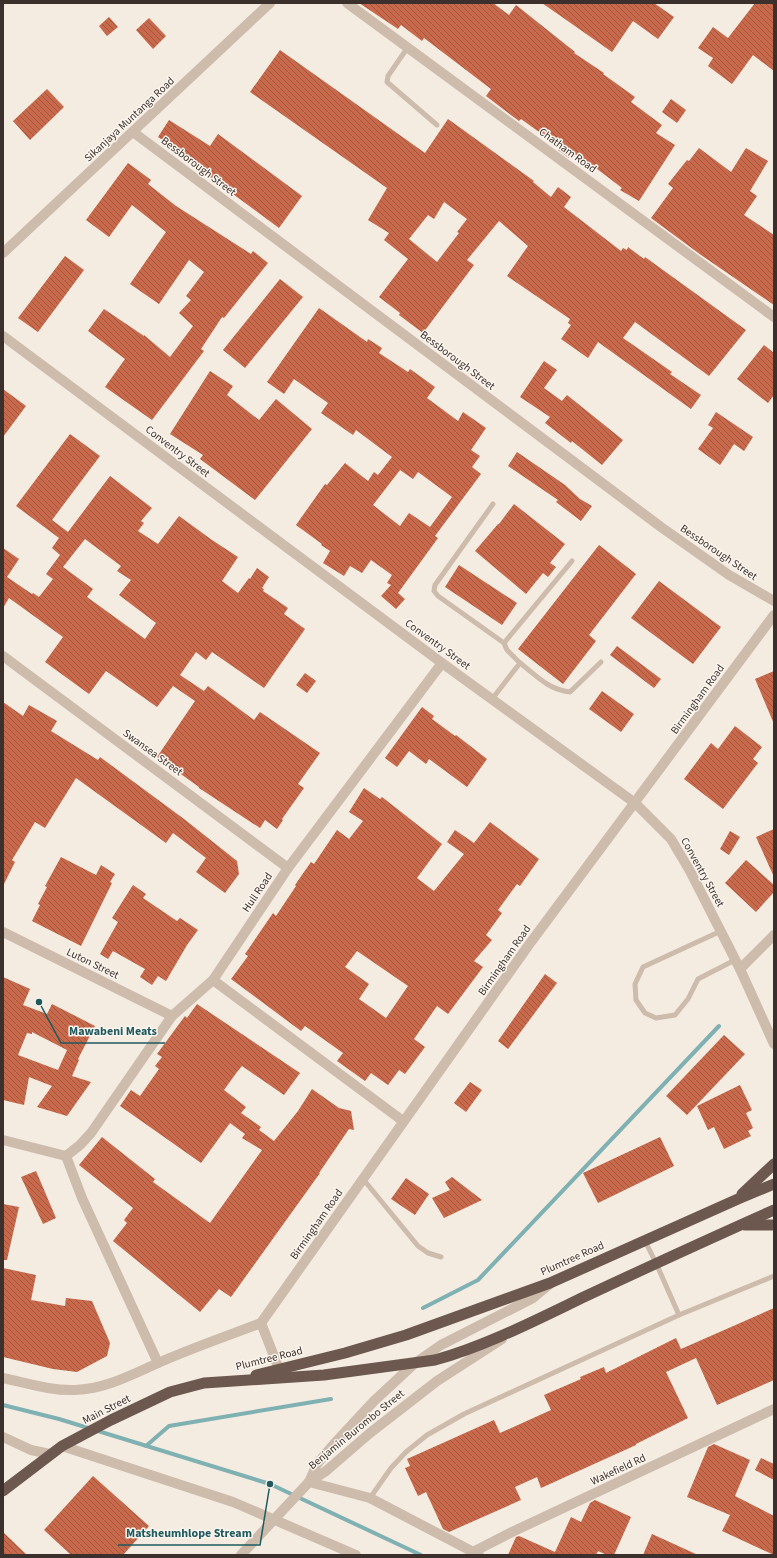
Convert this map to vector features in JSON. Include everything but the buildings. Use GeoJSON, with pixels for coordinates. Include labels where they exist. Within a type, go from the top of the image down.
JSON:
{"type":"FeatureCollection","features":[{"type":"Feature","properties":{"kind":"highway"},"geometry":{"type":"LineString","coordinates":[[738,1199],[774,1164]]}},
{"type":"Feature","properties":{"kind":"highway","name":"Plumtree Road"},"geometry":{"type":"LineString","coordinates":[[234,1380],[345,1353],[406,1335],[550,1283],[774,1184]]}},
{"type":"Feature","properties":{"kind":"highway","name":"Plumtree Road"},"geometry":{"type":"LineString","coordinates":[[234,1380],[277,1379],[324,1374],[415,1363],[450,1356],[524,1326],[656,1263],[774,1210]]}},
{"type":"Feature","properties":{"kind":"highway"},"geometry":{"type":"LineString","coordinates":[[739,1225],[774,1225]]}},
{"type":"Feature","properties":{"kind":"highway","name":"Main Street"},"geometry":{"type":"LineString","coordinates":[[3,1491],[62,1446],[111,1420],[170,1392],[204,1383],[234,1380]]}},
{"type":"Feature","properties":{"kind":"street","name":"Sikanjaya Muntanga Road"},"geometry":{"type":"LineString","coordinates":[[3,253],[270,3]]}},
{"type":"Feature","properties":{"kind":"street","name":"Chatham Road"},"geometry":{"type":"LineString","coordinates":[[347,3],[774,317]]}},
{"type":"Feature","properties":{"kind":"street","name":"Bessborough Street"},"geometry":{"type":"LineString","coordinates":[[133,132],[661,527],[729,575],[774,601]]}},
{"type":"Feature","properties":{"kind":"street","name":"Conventry Street"},"geometry":{"type":"LineString","coordinates":[[3,336],[442,663],[636,803],[671,839],[690,870],[737,964],[774,1044]]}},
{"type":"Feature","properties":{"kind":"street","name":"Birmingham Road"},"geometry":{"type":"LineString","coordinates":[[261,1323],[528,946],[636,803],[774,615]]}},
{"type":"Feature","properties":{"kind":"street","name":"Swansea Street"},"geometry":{"type":"LineString","coordinates":[[3,656],[288,868]]}},
{"type":"Feature","properties":{"kind":"street","name":"Hull Road"},"geometry":{"type":"LineString","coordinates":[[66,1156],[80,1145],[91,1133],[172,1016],[213,980],[288,868],[442,663]]}},
{"type":"Feature","properties":{"kind":"street","name":"Luton Street"},"geometry":{"type":"LineString","coordinates":[[3,932],[172,1016]]}},
{"type":"Feature","properties":{"kind":"street"},"geometry":{"type":"LineString","coordinates":[[737,964],[774,935]]}},
{"type":"Feature","properties":{"kind":"street"},"geometry":{"type":"LineString","coordinates":[[213,980],[403,1121]]}},
{"type":"Feature","properties":{"kind":"street"},"geometry":{"type":"LineString","coordinates":[[3,1140],[66,1156],[85,1205],[158,1363]]}},
{"type":"Feature","properties":{"kind":"street","name":"Benjamin Burombo Street"},"geometry":{"type":"LineString","coordinates":[[307,1484],[317,1464],[334,1444],[378,1397],[415,1363],[441,1345],[533,1298],[550,1283]]}},
{"type":"Feature","properties":{"kind":"street"},"geometry":{"type":"LineString","coordinates":[[3,1378],[49,1389],[88,1389],[104,1386],[140,1372],[158,1363],[261,1323],[279,1369]]}},
{"type":"Feature","properties":{"kind":"street","name":"Benjamin Burombo Street"},"geometry":{"type":"LineString","coordinates":[[241,1555],[307,1484],[326,1471],[370,1432],[437,1381],[524,1326]]}},
{"type":"Feature","properties":{"kind":"street","name":"Wakefield Rd"},"geometry":{"type":"LineString","coordinates":[[476,1553],[512,1532],[774,1409]]}},
{"type":"Feature","properties":{"kind":"street"},"geometry":{"type":"LineString","coordinates":[[3,1437],[31,1450],[50,1454]]}},
{"type":"Feature","properties":{"kind":"street"},"geometry":{"type":"LineString","coordinates":[[62,1446],[278,1516],[356,1555]]}},
{"type":"Feature","properties":{"kind":"street"},"geometry":{"type":"LineString","coordinates":[[307,1484],[370,1498],[476,1553]]}},
{"type":"Feature","properties":{"kind":"lane"},"geometry":{"type":"LineString","coordinates":[[408,47],[388,76],[387,82],[437,125]]}},
{"type":"Feature","properties":{"kind":"lane"},"geometry":{"type":"LineString","coordinates":[[493,504],[435,585],[434,591],[438,596],[504,643],[508,650],[520,663],[550,687],[570,692],[601,662]]}},
{"type":"Feature","properties":{"kind":"lane"},"geometry":{"type":"LineString","coordinates":[[504,643],[572,561]]}},
{"type":"Feature","properties":{"kind":"lane"},"geometry":{"type":"LineString","coordinates":[[492,699],[520,663]]}},
{"type":"Feature","properties":{"kind":"lane"},"geometry":{"type":"LineString","coordinates":[[721,931],[643,967],[635,984],[636,1000],[645,1013],[656,1018],[675,1015],[688,999],[698,979],[737,964]]}},
{"type":"Feature","properties":{"kind":"lane"},"geometry":{"type":"LineString","coordinates":[[363,1178],[418,1246],[428,1253],[441,1257]]}},
{"type":"Feature","properties":{"kind":"lane"},"geometry":{"type":"LineString","coordinates":[[645,1241],[679,1315]]}},
{"type":"Feature","properties":{"kind":"lane"},"geometry":{"type":"LineString","coordinates":[[370,1498],[391,1468],[406,1452],[427,1435],[464,1414],[679,1315],[774,1276]]}},
{"type":"Feature","properties":{"kind":"waterway"},"geometry":{"type":"LineString","coordinates":[[423,1308],[478,1280],[719,1026]]}},
{"type":"Feature","properties":{"kind":"waterway"},"geometry":{"type":"LineString","coordinates":[[146,1446],[169,1426],[331,1399]]}},
{"type":"Feature","properties":{"kind":"waterway"},"geometry":{"type":"LineString","coordinates":[[3,1405],[59,1419],[270,1484],[421,1555]]}},
{"type":"Feature","properties":{"kind":"place","name":"Mawabeni Meats"},"geometry":{"type":"Point","coordinates":[39,1002]}},
{"type":"Feature","properties":{"kind":"place","name":"Matsheumhlope Stream"},"geometry":{"type":"Point","coordinates":[270,1484]}}]}
